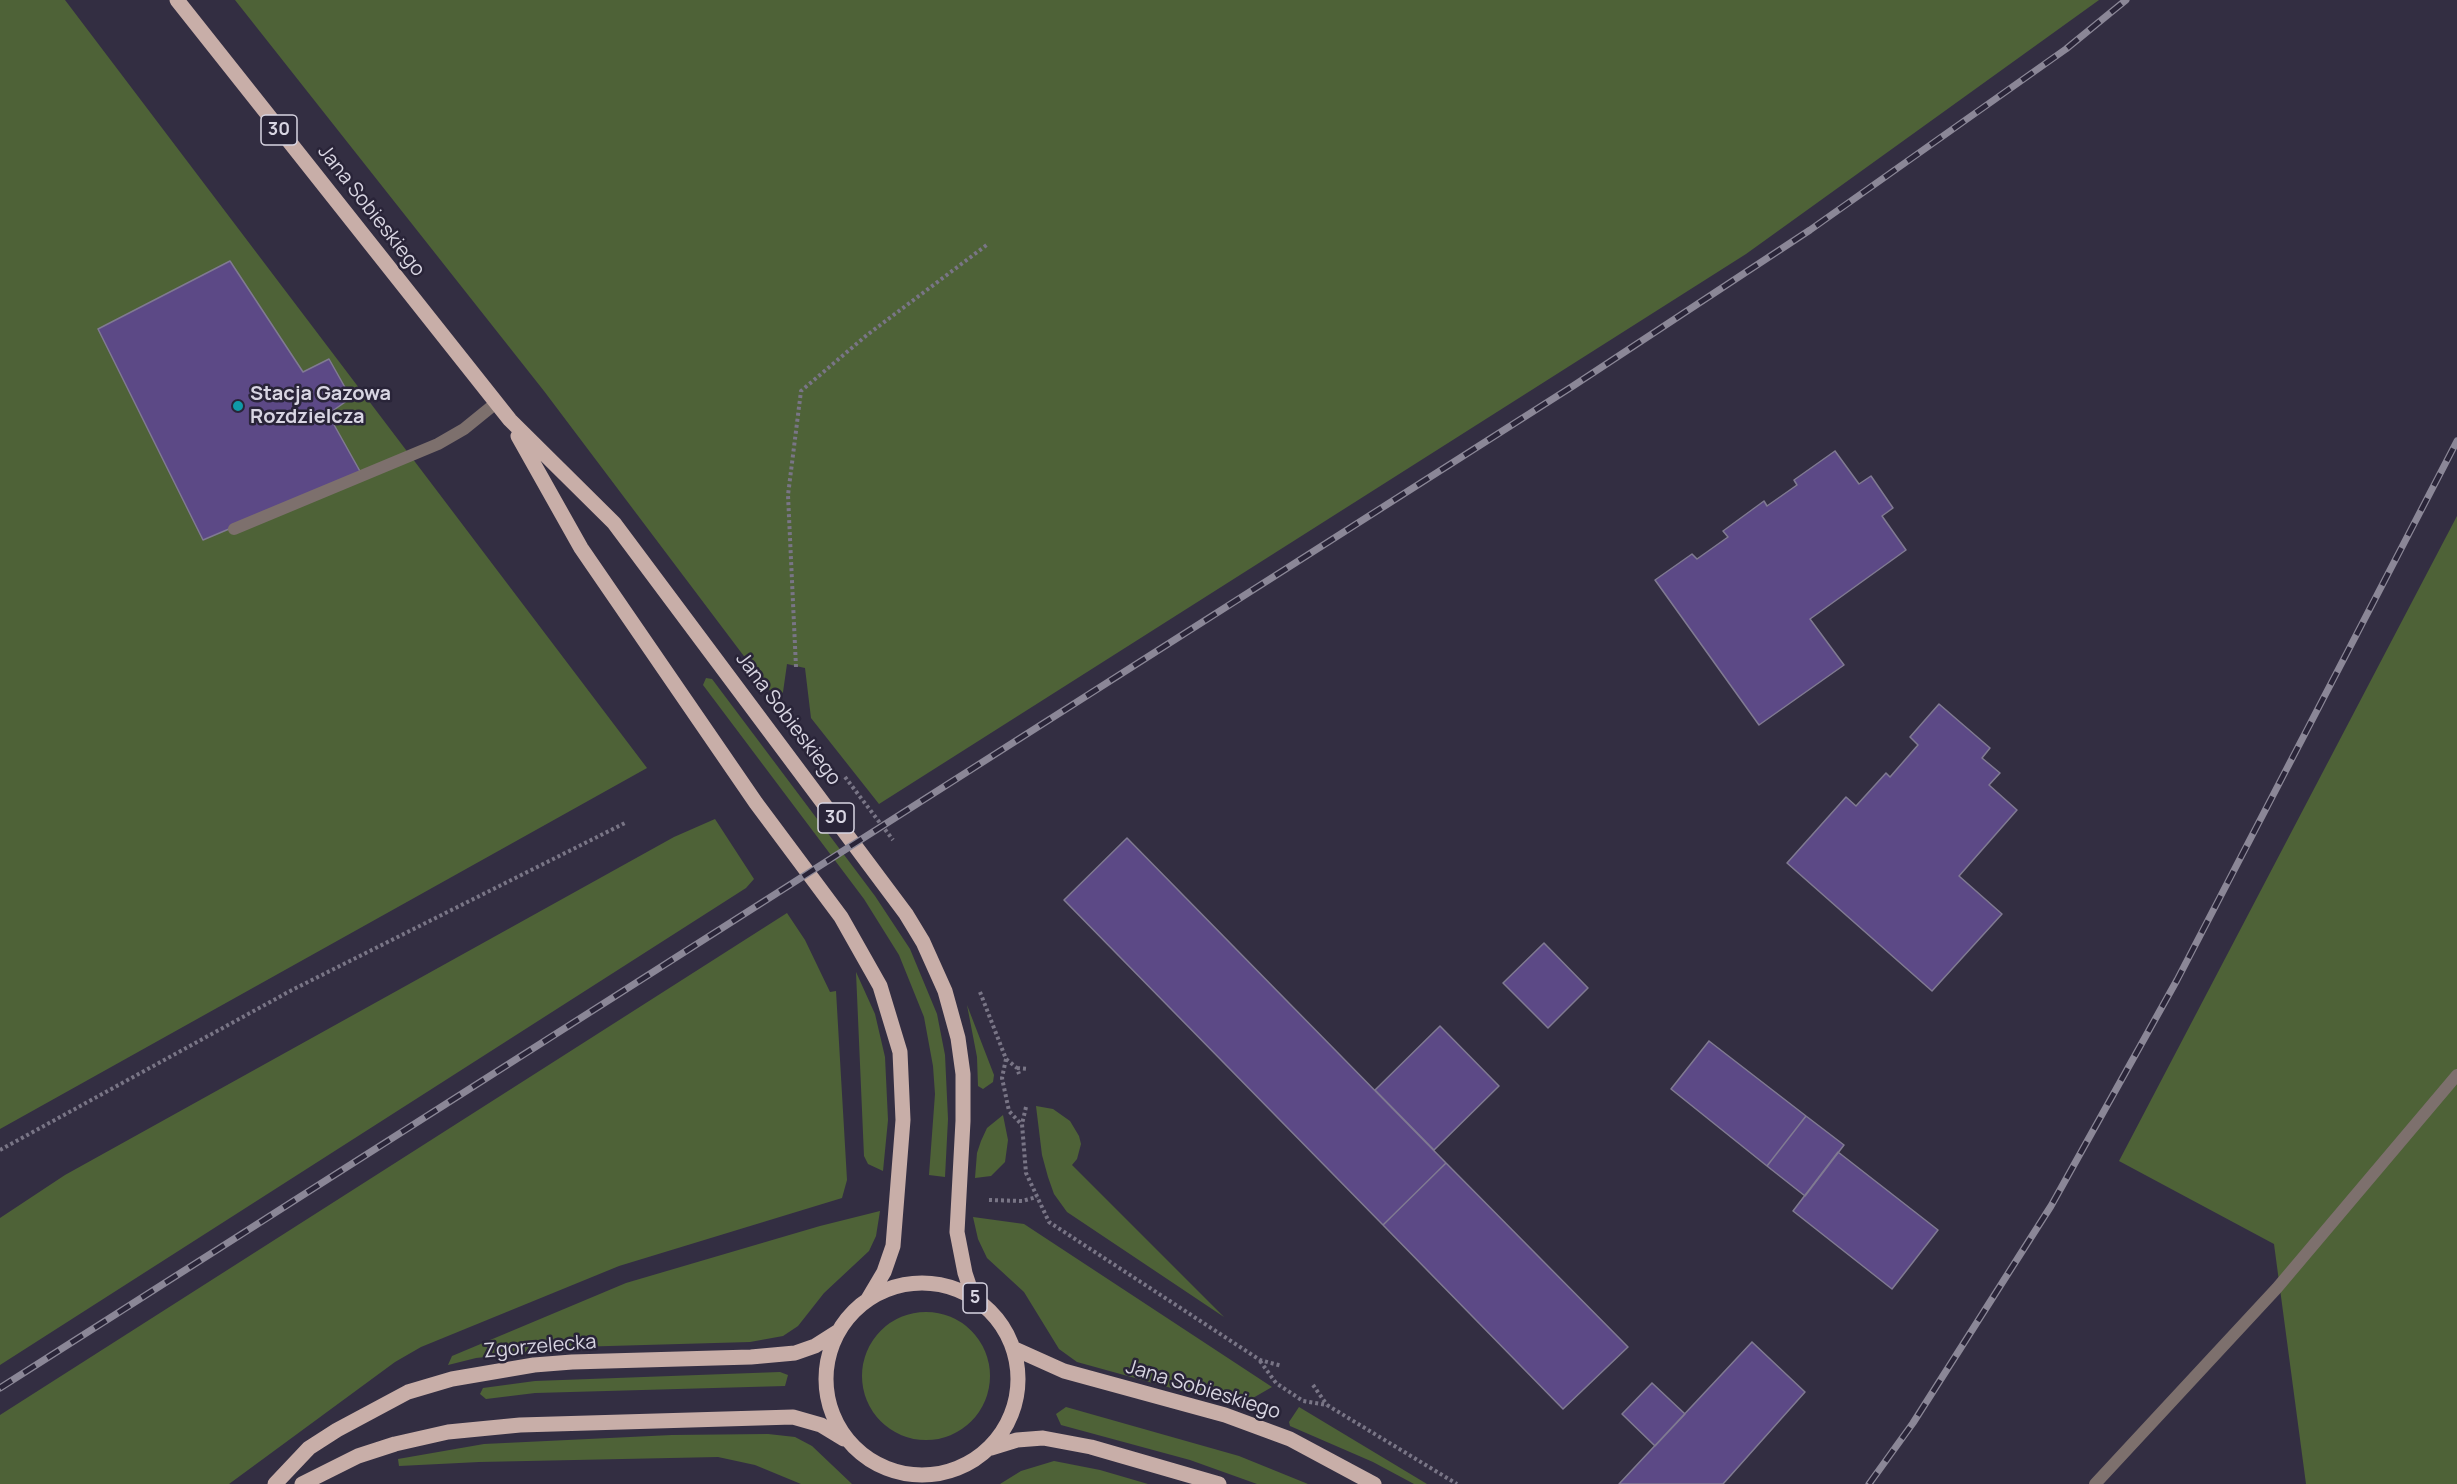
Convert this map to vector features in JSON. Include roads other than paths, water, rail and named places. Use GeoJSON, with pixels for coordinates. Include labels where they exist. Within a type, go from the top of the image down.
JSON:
{"type":"FeatureCollection","features":[{"type":"Feature","properties":{"kind":"main road","name":"Jana Sobieskiego"},"geometry":{"type":"LineString","coordinates":[[177,0],[510,420],[614,524],[888,887],[923,942],[952,1009],[958,1038],[963,1074],[963,1121],[957,1232],[964,1273],[973,1297]]}},
{"type":"Feature","properties":{"kind":"main road","name":"Jana Sobieskiego"},"geometry":{"type":"LineString","coordinates":[[510,420],[580,548],[756,803],[841,917],[880,987],[900,1052],[903,1120],[893,1246],[884,1272],[868,1299]]}},
{"type":"Feature","properties":{"kind":"main road","name":"5"},"geometry":{"type":"LineString","coordinates":[[302,1484],[358,1456],[395,1444],[448,1432],[520,1425],[794,1417],[820,1425],[850,1443],[869,1460],[894,1471],[919,1476],[945,1473],[970,1464],[991,1448],[1011,1418],[1019,1384],[1015,1349],[1005,1329],[991,1311],[973,1297],[948,1285],[920,1282],[892,1287],[868,1299],[850,1314],[837,1332],[829,1354],[826,1377],[828,1401],[836,1423],[850,1443]]}},
{"type":"Feature","properties":{"kind":"main road","name":"Zgorzelecka"},"geometry":{"type":"LineString","coordinates":[[275,1484],[309,1448],[337,1430],[408,1392],[452,1379],[572,1362],[751,1357],[795,1353],[816,1346],[837,1332]]}},
{"type":"Feature","properties":{"kind":"main road","name":"Jana Sobieskiego"},"geometry":{"type":"LineString","coordinates":[[1015,1349],[1064,1371],[1225,1415],[1290,1438],[1374,1484]]}},
{"type":"Feature","properties":{"kind":"main road","name":"5"},"geometry":{"type":"LineString","coordinates":[[991,1448],[1017,1440],[1043,1438],[1091,1447],[1219,1484]]}},
{"type":"Feature","properties":{"kind":"lane"},"geometry":{"type":"LineString","coordinates":[[234,529],[438,444],[464,429],[496,403]]}},
{"type":"Feature","properties":{"kind":"lane"},"geometry":{"type":"LineString","coordinates":[[2095,1484],[2277,1288],[2457,1075]]}},
{"type":"Feature","properties":{"kind":"railway"},"geometry":{"type":"LineString","coordinates":[[0,1388],[1573,386],[1810,230],[2066,49],[2126,0]]}},
{"type":"Feature","properties":{"kind":"railway"},"geometry":{"type":"LineString","coordinates":[[1869,1484],[1913,1423],[2051,1206],[2177,980],[2457,441]]}},
{"type":"Feature","properties":{"kind":"place","name":"Stacja Gazowa Rozdzielcza"},"geometry":{"type":"Point","coordinates":[238,406]}}]}
